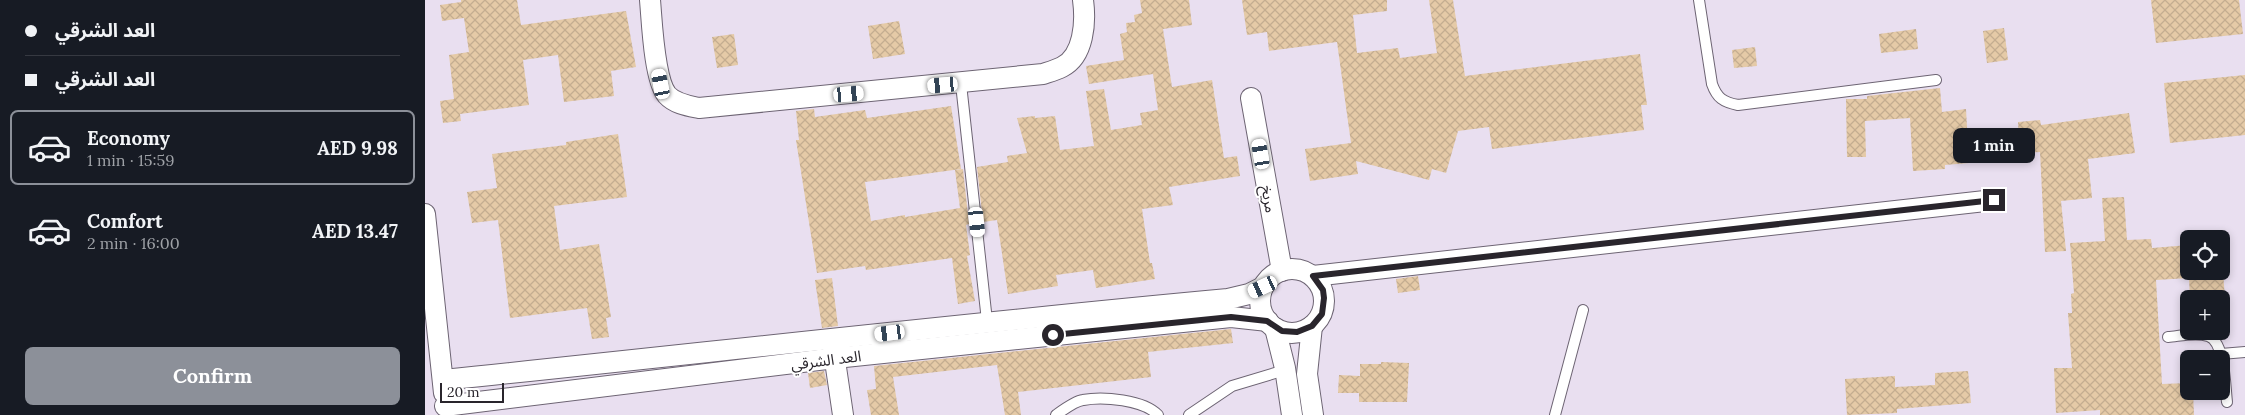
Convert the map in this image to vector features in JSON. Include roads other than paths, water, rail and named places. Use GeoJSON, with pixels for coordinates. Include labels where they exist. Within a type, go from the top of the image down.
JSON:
{"type":"FeatureCollection","features":[{"type":"Feature","properties":{"kind":"street"},"geometry":{"type":"LineString","coordinates":[[650,0],[661,84],[668,96],[682,104],[699,108],[961,84],[1043,74],[1063,67],[1078,51],[1082,34],[1083,0]]}},
{"type":"Feature","properties":{"kind":"street","name":"مريخ"},"geometry":{"type":"LineString","coordinates":[[1251,98],[1282,271]]}},
{"type":"Feature","properties":{"kind":"street"},"geometry":{"type":"LineString","coordinates":[[1292,415],[1285,370],[1271,325],[1261,308],[1263,287],[1271,277],[1282,271],[1298,270],[1313,276],[1994,200]]}},
{"type":"Feature","properties":{"kind":"street"},"geometry":{"type":"LineString","coordinates":[[425,214],[445,411]]}},
{"type":"Feature","properties":{"kind":"street"},"geometry":{"type":"LineString","coordinates":[[1271,325],[1282,331],[1297,332],[1312,326],[1322,314],[1324,298],[1323,290],[1313,276]]}},
{"type":"Feature","properties":{"kind":"street","name":"العد الشرقي"},"geometry":{"type":"LineString","coordinates":[[445,411],[833,349],[987,321],[1228,299],[1249,294],[1263,287]]}},
{"type":"Feature","properties":{"kind":"street","name":"العد الشرقي"},"geometry":{"type":"LineString","coordinates":[[443,380],[1231,317],[1271,325]]}},
{"type":"Feature","properties":{"kind":"street"},"geometry":{"type":"LineString","coordinates":[[1312,326],[1307,374],[1313,415]]}},
{"type":"Feature","properties":{"kind":"street"},"geometry":{"type":"LineString","coordinates":[[833,349],[843,415]]}},
{"type":"Feature","properties":{"kind":"lane"},"geometry":{"type":"LineString","coordinates":[[1699,0],[1712,84],[1715,94],[1724,102],[1738,105],[1936,80]]}},
{"type":"Feature","properties":{"kind":"lane"},"geometry":{"type":"LineString","coordinates":[[961,84],[987,321]]}},
{"type":"Feature","properties":{"kind":"lane"},"geometry":{"type":"LineString","coordinates":[[1555,415],[1583,310]]}},
{"type":"Feature","properties":{"kind":"lane"},"geometry":{"type":"LineString","coordinates":[[2168,337],[2210,336],[2219,350]]}},
{"type":"Feature","properties":{"kind":"lane"},"geometry":{"type":"LineString","coordinates":[[2230,353],[2245,352]]}},
{"type":"Feature","properties":{"kind":"lane"},"geometry":{"type":"LineString","coordinates":[[1189,415],[1232,386],[1285,370]]}},
{"type":"Feature","properties":{"kind":"lane"},"geometry":{"type":"LineString","coordinates":[[1056,415],[1081,400],[1110,399],[1151,407],[1158,415]]}}]}
